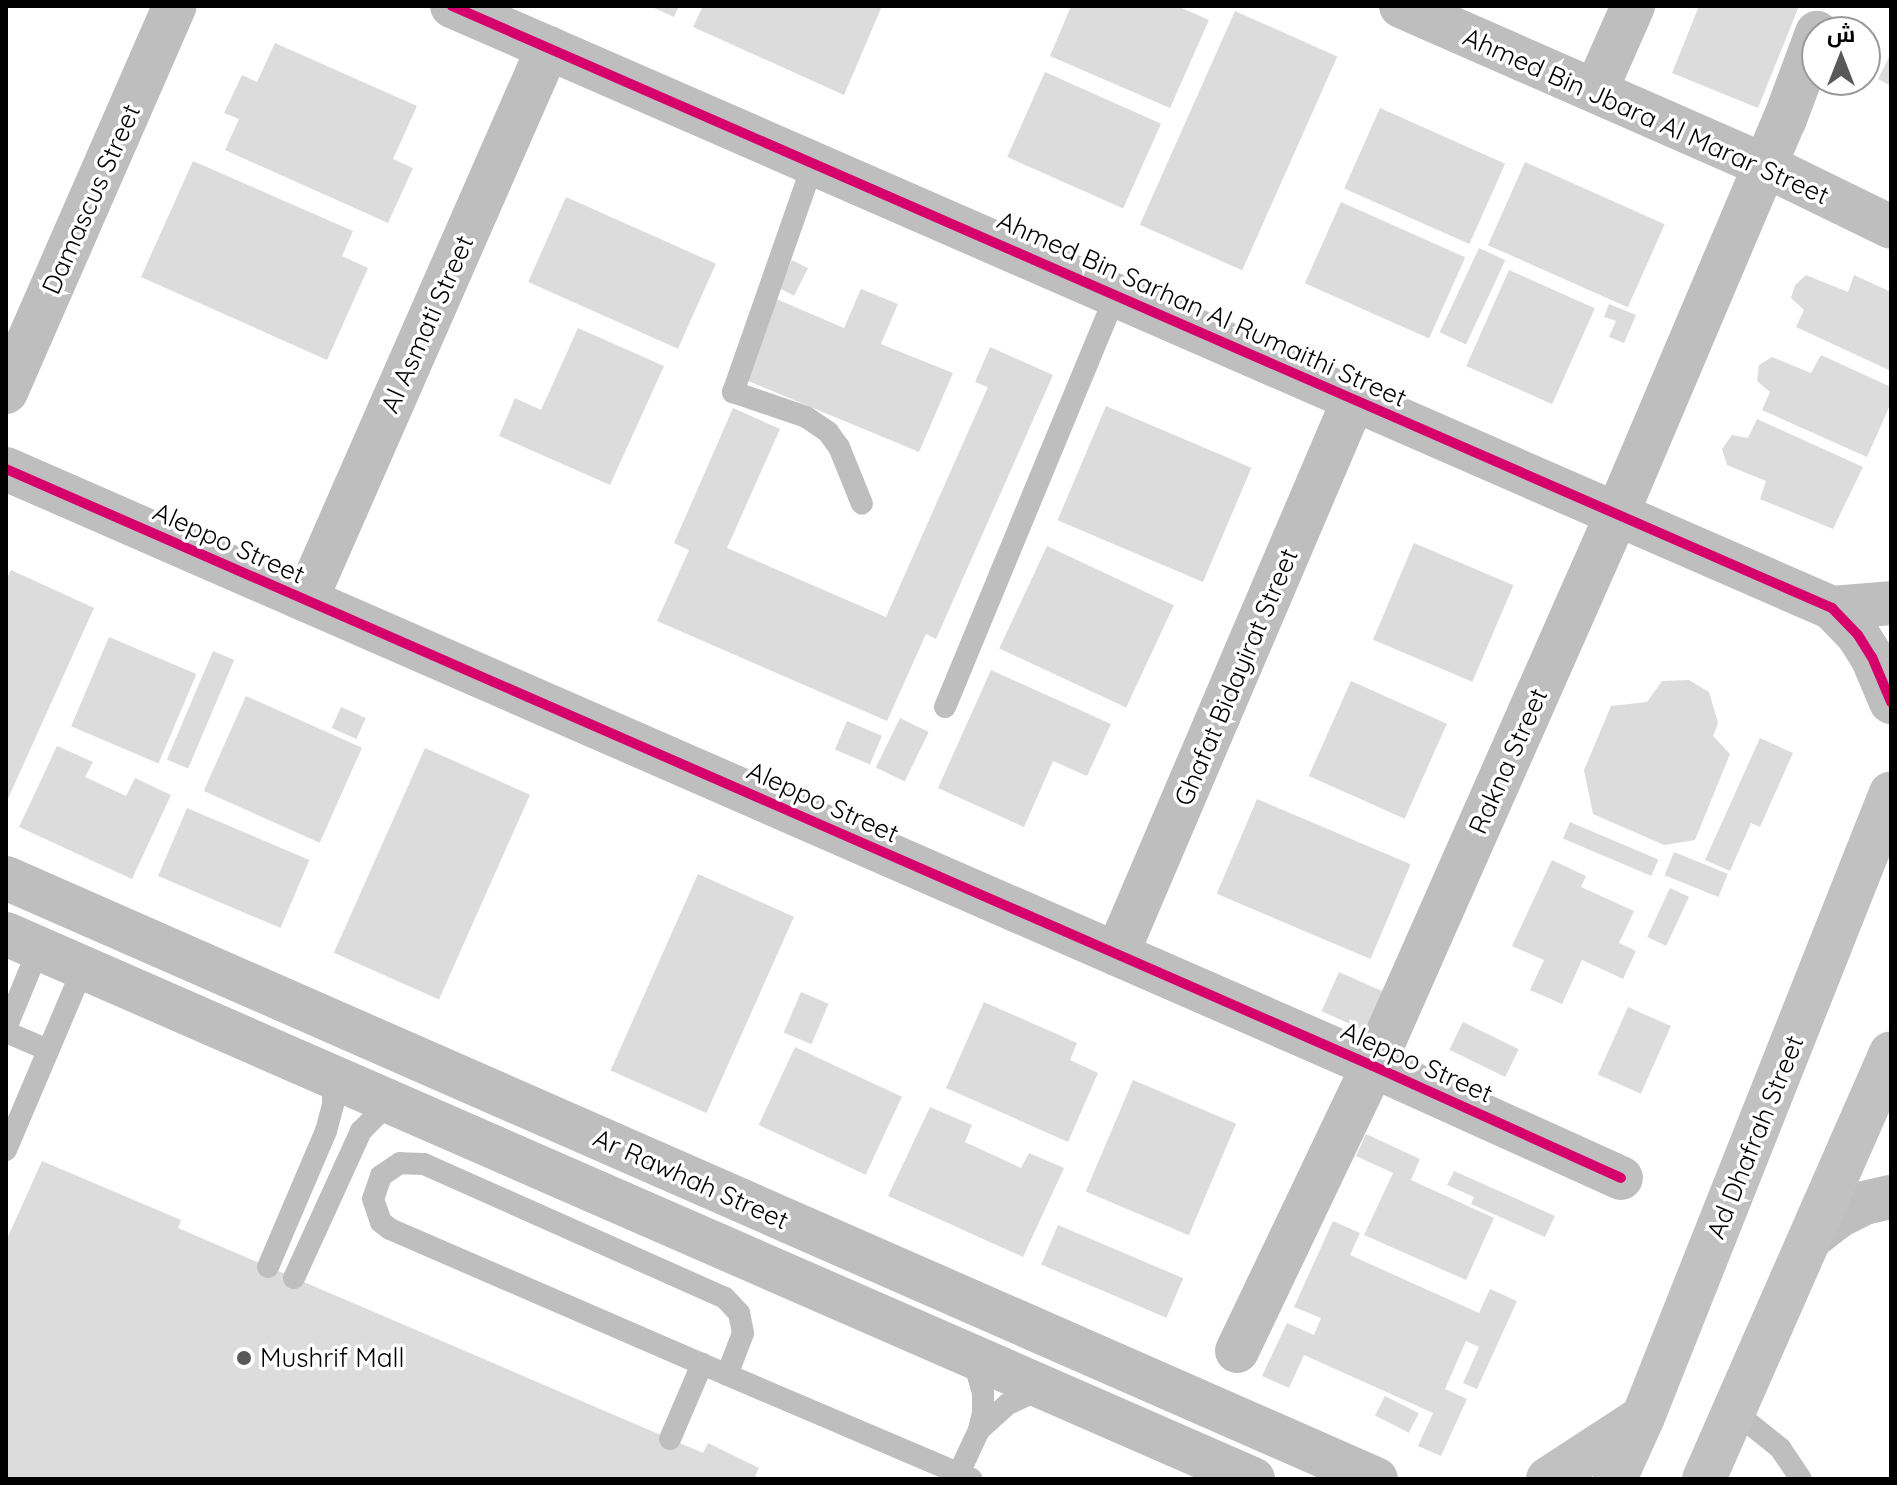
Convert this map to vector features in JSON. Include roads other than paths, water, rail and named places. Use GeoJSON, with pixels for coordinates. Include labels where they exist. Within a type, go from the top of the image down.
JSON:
{"type":"FeatureCollection","features":[{"type":"Feature","properties":{"kind":"main road","name":"Ad Dhafrah Street"},"geometry":{"type":"LineString","coordinates":[[1615,1479],[1643,1417],[1891,793]]}},
{"type":"Feature","properties":{"kind":"main road"},"geometry":{"type":"LineString","coordinates":[[1704,1479],[1891,1053]]}},
{"type":"Feature","properties":{"kind":"main road"},"geometry":{"type":"LineString","coordinates":[[1548,1479],[1643,1417]]}},
{"type":"Feature","properties":{"kind":"street","name":"Damascus Street"},"geometry":{"type":"LineString","coordinates":[[6,392],[175,6]]}},
{"type":"Feature","properties":{"kind":"street","name":"Ahmed Bin Sarhan Al Rumaithi Street"},"geometry":{"type":"LineString","coordinates":[[452,6],[1832,608],[1865,646],[1891,702]]}},
{"type":"Feature","properties":{"kind":"street","name":"Ahmed Bin Jbara Al Marar Street"},"geometry":{"type":"LineString","coordinates":[[1401,6],[1545,72],[1596,90],[1764,165],[1891,227]]}},
{"type":"Feature","properties":{"kind":"street"},"geometry":{"type":"LineString","coordinates":[[1596,90],[1633,6]]}},
{"type":"Feature","properties":{"kind":"street","name":"Al Asmati Street"},"geometry":{"type":"LineString","coordinates":[[306,600],[548,48]]}},
{"type":"Feature","properties":{"kind":"street","name":"Rakna Street"},"geometry":{"type":"LineString","coordinates":[[1237,1351],[1373,1066],[1617,514],[1801,72]]}},
{"type":"Feature","properties":{"kind":"street","name":"Ghafat Bidayirat Street"},"geometry":{"type":"LineString","coordinates":[[1117,954],[1354,399]]}},
{"type":"Feature","properties":{"kind":"street","name":"Aleppo Street"},"geometry":{"type":"LineString","coordinates":[[6,469],[1373,1066],[1621,1178]]}},
{"type":"Feature","properties":{"kind":"street","name":"Ahmed Bin Sarhan Al Rumaithi Street"},"geometry":{"type":"LineString","coordinates":[[1832,608],[1891,603]]}},
{"type":"Feature","properties":{"kind":"street","name":"Ar Rawhah Street"},"geometry":{"type":"LineString","coordinates":[[6,878],[1376,1479]]}},
{"type":"Feature","properties":{"kind":"street","name":"Ar Rawhah Street"},"geometry":{"type":"LineString","coordinates":[[23,941],[1253,1479]]}},
{"type":"Feature","properties":{"kind":"street"},"geometry":{"type":"LineString","coordinates":[[1813,1236],[1837,1217],[1864,1203],[1891,1197]]}},
{"type":"Feature","properties":{"kind":"lane"},"geometry":{"type":"LineString","coordinates":[[813,164],[733,392],[806,417],[828,432],[839,447],[862,504]]}},
{"type":"Feature","properties":{"kind":"lane"},"geometry":{"type":"LineString","coordinates":[[945,707],[1116,295]]}},
{"type":"Feature","properties":{"kind":"lane"},"geometry":{"type":"LineString","coordinates":[[23,941],[6,1030],[48,1050]]}},
{"type":"Feature","properties":{"kind":"lane"},"geometry":{"type":"LineString","coordinates":[[6,1150],[84,966]]}},
{"type":"Feature","properties":{"kind":"lane"},"geometry":{"type":"LineString","coordinates":[[268,1267],[326,1131],[333,1104],[333,1076]]}},
{"type":"Feature","properties":{"kind":"lane"},"geometry":{"type":"LineString","coordinates":[[294,1278],[361,1131],[391,1101]]}},
{"type":"Feature","properties":{"kind":"lane"},"geometry":{"type":"LineString","coordinates":[[727,1375],[743,1333],[739,1313],[725,1298],[424,1164],[400,1163],[381,1176],[373,1199],[375,1211],[390,1229],[727,1375],[966,1476],[979,1430],[983,1393],[973,1357]]}},
{"type":"Feature","properties":{"kind":"lane"},"geometry":{"type":"LineString","coordinates":[[670,1439],[702,1364]]}},
{"type":"Feature","properties":{"kind":"lane"},"geometry":{"type":"LineString","coordinates":[[979,1430],[1008,1404],[1044,1387]]}},
{"type":"Feature","properties":{"kind":"lane"},"geometry":{"type":"LineString","coordinates":[[1735,1412],[1780,1448],[1801,1479]]}},
{"type":"Feature","properties":{"kind":"place","name":"Mushrif Mall"},"geometry":{"type":"Point","coordinates":[244,1358]}}]}
